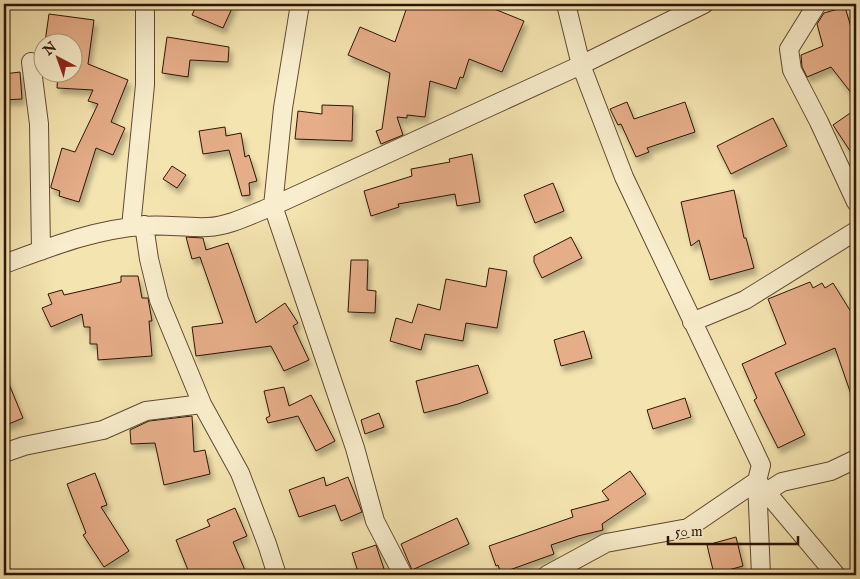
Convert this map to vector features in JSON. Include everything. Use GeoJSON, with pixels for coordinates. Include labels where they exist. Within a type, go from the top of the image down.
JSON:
{"type":"FeatureCollection","features":[{"type":"Feature","properties":{"kind":"street"},"geometry":{"type":"LineString","coordinates":[[145,4],[144,85],[137,226],[149,259],[159,300],[202,404],[240,473],[277,575]]}},
{"type":"Feature","properties":{"kind":"street"},"geometry":{"type":"LineString","coordinates":[[300,4],[283,108],[273,206],[355,448],[375,521],[404,575]]}},
{"type":"Feature","properties":{"kind":"street"},"geometry":{"type":"LineString","coordinates":[[566,4],[581,65],[624,177],[761,465],[761,575]]}},
{"type":"Feature","properties":{"kind":"street"},"geometry":{"type":"LineString","coordinates":[[4,264],[110,230],[137,226],[208,227],[227,224],[273,206],[581,65],[704,4]]}},
{"type":"Feature","properties":{"kind":"street"},"geometry":{"type":"LineString","coordinates":[[817,4],[789,49],[792,70],[819,122],[856,202]]}},
{"type":"Feature","properties":{"kind":"street"},"geometry":{"type":"LineString","coordinates":[[31,62],[39,124],[41,251]]}},
{"type":"Feature","properties":{"kind":"street"},"geometry":{"type":"LineString","coordinates":[[692,322],[745,300],[856,231]]}},
{"type":"Feature","properties":{"kind":"street"},"geometry":{"type":"LineString","coordinates":[[4,453],[24,446],[103,430],[146,410],[202,404]]}},
{"type":"Feature","properties":{"kind":"street"},"geometry":{"type":"LineString","coordinates":[[548,575],[606,543],[688,528],[762,486],[831,471],[856,459]]}},
{"type":"Feature","properties":{"kind":"street"},"geometry":{"type":"LineString","coordinates":[[762,486],[836,575]]}},
{"type":"Feature","properties":{"kind":"building"},"geometry":{"type":"Polygon","coordinates":[[[197,4],[234,4],[223,28],[192,15],[197,4]]]}},
{"type":"Feature","properties":{"kind":"building"},"geometry":{"type":"Polygon","coordinates":[[[408,4],[482,4],[524,21],[502,72],[469,59],[463,78],[460,77],[456,89],[430,81],[425,117],[407,115],[407,118],[397,117],[403,135],[381,144],[376,131],[382,129],[390,73],[348,55],[360,27],[395,42],[408,4]]]}},
{"type":"Feature","properties":{"kind":"building"},"geometry":{"type":"Polygon","coordinates":[[[845,7],[856,44],[856,99],[831,67],[807,77],[802,67],[801,55],[823,46],[817,24],[824,13],[845,7]]]}},
{"type":"Feature","properties":{"kind":"building"},"geometry":{"type":"Polygon","coordinates":[[[49,14],[94,20],[88,64],[128,80],[111,122],[125,128],[113,155],[96,148],[79,202],[59,196],[60,191],[51,188],[51,186],[62,148],[75,152],[98,104],[88,101],[93,90],[57,88],[57,82],[82,82],[82,32],[46,32],[49,14]]]}},
{"type":"Feature","properties":{"kind":"building"},"geometry":{"type":"Polygon","coordinates":[[[167,37],[229,47],[228,62],[190,60],[188,77],[162,73],[167,37]]]}},
{"type":"Feature","properties":{"kind":"building"},"geometry":{"type":"Polygon","coordinates":[[[20,72],[22,99],[4,100],[4,74],[20,72]]]}},
{"type":"Feature","properties":{"kind":"building"},"geometry":{"type":"Polygon","coordinates":[[[627,102],[634,119],[685,102],[695,132],[647,148],[649,152],[636,157],[621,124],[618,125],[610,109],[627,102]]]}},
{"type":"Feature","properties":{"kind":"building"},"geometry":{"type":"Polygon","coordinates":[[[322,105],[353,106],[352,141],[295,139],[298,111],[322,114],[322,105]]]}},
{"type":"Feature","properties":{"kind":"building"},"geometry":{"type":"Polygon","coordinates":[[[856,109],[856,160],[833,125],[856,109]]]}},
{"type":"Feature","properties":{"kind":"building"},"geometry":{"type":"Polygon","coordinates":[[[773,118],[787,146],[731,174],[717,146],[773,118]]]}},
{"type":"Feature","properties":{"kind":"building"},"geometry":{"type":"Polygon","coordinates":[[[225,127],[226,136],[241,133],[245,157],[249,155],[257,181],[249,183],[250,195],[242,196],[229,150],[203,154],[199,131],[225,127]]]}},
{"type":"Feature","properties":{"kind":"building"},"geometry":{"type":"Polygon","coordinates":[[[472,154],[480,202],[457,206],[455,194],[398,204],[399,207],[371,216],[364,191],[412,176],[411,169],[450,162],[449,159],[472,154]]]}},
{"type":"Feature","properties":{"kind":"building"},"geometry":{"type":"Polygon","coordinates":[[[172,166],[186,175],[177,188],[163,179],[172,166]]]}},
{"type":"Feature","properties":{"kind":"building"},"geometry":{"type":"Polygon","coordinates":[[[553,183],[564,211],[535,223],[524,195],[553,183]]]}},
{"type":"Feature","properties":{"kind":"building"},"geometry":{"type":"Polygon","coordinates":[[[734,190],[744,238],[746,238],[754,268],[710,280],[699,240],[691,246],[681,202],[734,190]]]}},
{"type":"Feature","properties":{"kind":"building"},"geometry":{"type":"Polygon","coordinates":[[[186,237],[203,238],[206,250],[228,243],[256,323],[285,303],[298,323],[293,326],[309,360],[284,371],[271,346],[196,356],[192,327],[223,323],[200,257],[192,259],[186,237]]]}},
{"type":"Feature","properties":{"kind":"building"},"geometry":{"type":"Polygon","coordinates":[[[571,237],[582,258],[542,278],[534,262],[534,256],[571,237]]]}},
{"type":"Feature","properties":{"kind":"building"},"geometry":{"type":"Polygon","coordinates":[[[351,260],[368,260],[367,290],[376,291],[375,313],[348,312],[351,260]]]}},
{"type":"Feature","properties":{"kind":"building"},"geometry":{"type":"Polygon","coordinates":[[[489,268],[507,271],[497,328],[466,323],[463,341],[425,334],[421,350],[390,341],[396,318],[412,323],[418,304],[440,310],[446,279],[486,287],[489,268]]]}},
{"type":"Feature","properties":{"kind":"building"},"geometry":{"type":"Polygon","coordinates":[[[121,276],[138,276],[142,298],[148,298],[152,321],[149,321],[152,356],[98,360],[97,344],[90,344],[90,327],[84,327],[82,314],[51,327],[42,308],[52,304],[48,294],[62,290],[64,295],[121,282],[121,276]]]}},
{"type":"Feature","properties":{"kind":"building"},"geometry":{"type":"Polygon","coordinates":[[[810,282],[813,288],[822,283],[825,288],[833,283],[856,320],[856,402],[854,403],[835,348],[775,373],[805,435],[778,448],[754,400],[757,398],[742,364],[786,344],[768,299],[810,282]]]}},
{"type":"Feature","properties":{"kind":"building"},"geometry":{"type":"Polygon","coordinates":[[[584,331],[592,358],[561,366],[554,340],[584,331]]]}},
{"type":"Feature","properties":{"kind":"building"},"geometry":{"type":"Polygon","coordinates":[[[478,365],[488,393],[458,404],[424,413],[416,381],[478,365]]]}},
{"type":"Feature","properties":{"kind":"building"},"geometry":{"type":"Polygon","coordinates":[[[4,372],[23,418],[4,426],[4,372]]]}},
{"type":"Feature","properties":{"kind":"building"},"geometry":{"type":"Polygon","coordinates":[[[284,387],[289,406],[311,395],[335,441],[316,451],[298,416],[268,423],[266,418],[270,416],[264,391],[284,387]]]}},
{"type":"Feature","properties":{"kind":"building"},"geometry":{"type":"Polygon","coordinates":[[[685,398],[691,417],[653,429],[647,410],[685,398]]]}},
{"type":"Feature","properties":{"kind":"building"},"geometry":{"type":"Polygon","coordinates":[[[379,413],[384,427],[365,434],[361,420],[379,413]]]}},
{"type":"Feature","properties":{"kind":"building"},"geometry":{"type":"Polygon","coordinates":[[[192,416],[194,452],[205,450],[210,474],[164,485],[155,443],[131,444],[130,430],[149,421],[192,416]]]}},
{"type":"Feature","properties":{"kind":"building"},"geometry":{"type":"Polygon","coordinates":[[[630,471],[646,494],[602,524],[603,530],[551,545],[554,554],[501,573],[498,565],[496,566],[489,546],[573,517],[571,510],[609,500],[602,491],[630,471]]]}},
{"type":"Feature","properties":{"kind":"building"},"geometry":{"type":"Polygon","coordinates":[[[95,473],[107,505],[101,507],[129,551],[104,567],[83,535],[86,533],[67,484],[95,473]]]}},
{"type":"Feature","properties":{"kind":"building"},"geometry":{"type":"Polygon","coordinates":[[[324,477],[326,486],[348,477],[362,512],[341,521],[335,505],[299,517],[289,490],[324,477]]]}},
{"type":"Feature","properties":{"kind":"building"},"geometry":{"type":"Polygon","coordinates":[[[235,508],[247,536],[233,542],[247,575],[190,575],[176,540],[210,526],[207,520],[235,508]]]}},
{"type":"Feature","properties":{"kind":"building"},"geometry":{"type":"Polygon","coordinates":[[[457,518],[469,544],[412,570],[401,544],[457,518]]]}},
{"type":"Feature","properties":{"kind":"building"},"geometry":{"type":"Polygon","coordinates":[[[736,537],[743,566],[714,574],[707,545],[736,537]]]}},
{"type":"Feature","properties":{"kind":"building"},"geometry":{"type":"Polygon","coordinates":[[[376,545],[386,575],[359,575],[352,553],[376,545]]]}}]}
